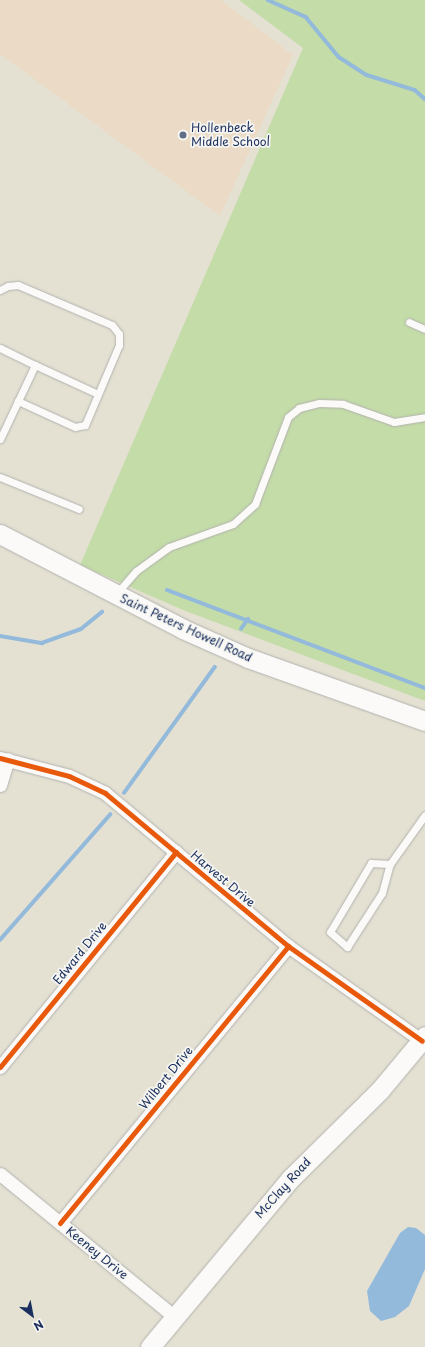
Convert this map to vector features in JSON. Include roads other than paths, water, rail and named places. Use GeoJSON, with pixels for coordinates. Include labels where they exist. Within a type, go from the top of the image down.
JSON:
{"type":"FeatureCollection","features":[{"type":"Feature","properties":{"kind":"main road","name":"Saint Peters Howell Road"},"geometry":{"type":"LineString","coordinates":[[0,534],[183,629],[248,658],[425,721]]}},
{"type":"Feature","properties":{"kind":"main road","name":"McClay Road"},"geometry":{"type":"LineString","coordinates":[[150,1347],[290,1179],[380,1090],[424,1040]]}},
{"type":"Feature","properties":{"kind":"street"},"geometry":{"type":"LineString","coordinates":[[0,786],[4,758]]}},
{"type":"Feature","properties":{"kind":"street","name":"Harvest Drive"},"geometry":{"type":"LineString","coordinates":[[4,758],[69,776],[105,793],[288,946],[424,1040]]}},
{"type":"Feature","properties":{"kind":"street","name":"Edward Drive"},"geometry":{"type":"LineString","coordinates":[[0,1067],[176,852]]}},
{"type":"Feature","properties":{"kind":"street","name":"Wilbert Drive"},"geometry":{"type":"LineString","coordinates":[[60,1223],[288,946]]}},
{"type":"Feature","properties":{"kind":"street","name":"Keeney Drive"},"geometry":{"type":"LineString","coordinates":[[0,1174],[175,1317]]}},
{"type":"Feature","properties":{"kind":"lane"},"geometry":{"type":"LineString","coordinates":[[0,290],[8,286],[18,285],[112,325],[120,334],[119,345],[84,425],[75,427],[18,401]]}},
{"type":"Feature","properties":{"kind":"lane"},"geometry":{"type":"LineString","coordinates":[[409,322],[425,329]]}},
{"type":"Feature","properties":{"kind":"lane"},"geometry":{"type":"LineString","coordinates":[[0,348],[98,394]]}},
{"type":"Feature","properties":{"kind":"lane"},"geometry":{"type":"LineString","coordinates":[[0,440],[35,365]]}},
{"type":"Feature","properties":{"kind":"lane"},"geometry":{"type":"LineString","coordinates":[[116,594],[136,571],[169,547],[233,524],[255,504],[288,417],[299,408],[319,403],[343,404],[394,422],[425,416]]}},
{"type":"Feature","properties":{"kind":"lane"},"geometry":{"type":"LineString","coordinates":[[0,477],[79,510]]}},
{"type":"Feature","properties":{"kind":"lane"},"geometry":{"type":"LineString","coordinates":[[390,864],[371,862],[330,932],[347,947],[382,892],[390,864],[425,815]]}},
{"type":"Feature","properties":{"kind":"water"},"geometry":{"type":"Polygon","coordinates":[[[408,1227],[416,1228],[425,1235],[425,1269],[409,1306],[395,1317],[381,1321],[370,1311],[367,1291],[400,1233],[408,1227]]]}},
{"type":"Feature","properties":{"kind":"waterway"},"geometry":{"type":"LineString","coordinates":[[268,0],[306,17],[339,57],[367,75],[415,90],[425,99]]}},
{"type":"Feature","properties":{"kind":"waterway"},"geometry":{"type":"LineString","coordinates":[[167,590],[425,688]]}},
{"type":"Feature","properties":{"kind":"waterway"},"geometry":{"type":"LineString","coordinates":[[0,636],[42,643],[81,629],[102,612]]}},
{"type":"Feature","properties":{"kind":"waterway"},"geometry":{"type":"LineString","coordinates":[[241,629],[248,619]]}},
{"type":"Feature","properties":{"kind":"waterway"},"geometry":{"type":"LineString","coordinates":[[124,793],[215,667]]}},
{"type":"Feature","properties":{"kind":"waterway"},"geometry":{"type":"LineString","coordinates":[[0,940],[110,815]]}},
{"type":"Feature","properties":{"kind":"place","name":"Hollenbeck Middle School"},"geometry":{"type":"Point","coordinates":[183,135]}}]}
